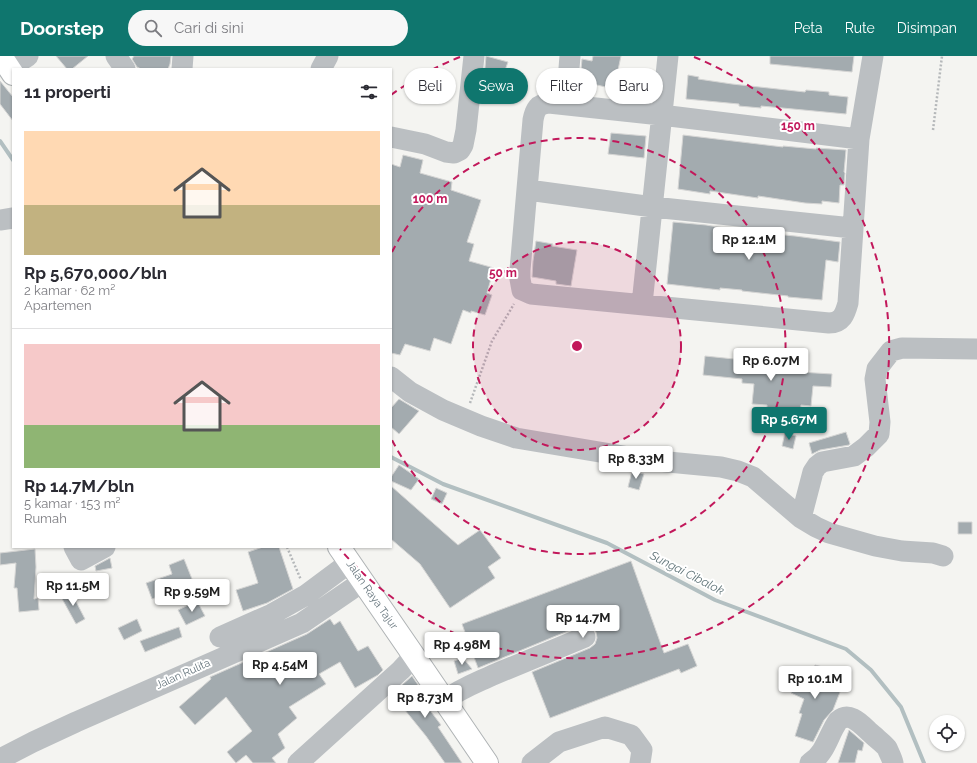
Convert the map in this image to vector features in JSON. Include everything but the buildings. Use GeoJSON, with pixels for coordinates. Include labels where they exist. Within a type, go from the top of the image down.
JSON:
{"type":"FeatureCollection","features":[{"type":"Feature","properties":{"kind":"highway","name":"Jalan Raya Tajur"},"geometry":{"type":"LineString","coordinates":[[344,555],[486,763]]}},
{"type":"Feature","properties":{"kind":"street"},"geometry":{"type":"LineString","coordinates":[[8,66],[28,56]]}},
{"type":"Feature","properties":{"kind":"street"},"geometry":{"type":"LineString","coordinates":[[116,56],[124,68]]}},
{"type":"Feature","properties":{"kind":"street"},"geometry":{"type":"LineString","coordinates":[[182,68],[183,56]]}},
{"type":"Feature","properties":{"kind":"street"},"geometry":{"type":"LineString","coordinates":[[322,68],[328,56]]}},
{"type":"Feature","properties":{"kind":"street"},"geometry":{"type":"LineString","coordinates":[[392,137],[425,144],[446,152],[454,153],[460,150],[463,145],[466,130],[474,56]]}},
{"type":"Feature","properties":{"kind":"street"},"geometry":{"type":"LineString","coordinates":[[566,105],[570,56]]}},
{"type":"Feature","properties":{"kind":"street"},"geometry":{"type":"LineString","coordinates":[[642,304],[668,56]]}},
{"type":"Feature","properties":{"kind":"street"},"geometry":{"type":"LineString","coordinates":[[859,139],[549,103],[538,106],[534,114],[520,270],[522,290],[531,294],[828,323],[838,322],[844,315],[848,303],[859,139],[873,56]]}},
{"type":"Feature","properties":{"kind":"street"},"geometry":{"type":"LineString","coordinates":[[528,190],[653,207],[852,228]]}},
{"type":"Feature","properties":{"kind":"street"},"geometry":{"type":"LineString","coordinates":[[0,220],[12,218]]}},
{"type":"Feature","properties":{"kind":"street"},"geometry":{"type":"LineString","coordinates":[[801,518],[813,472],[817,466],[822,462],[854,456],[879,434],[880,422],[875,379],[877,369],[891,351],[902,348],[977,349]]}},
{"type":"Feature","properties":{"kind":"street"},"geometry":{"type":"LineString","coordinates":[[392,378],[410,392],[464,419],[516,438],[647,460],[738,470],[759,481],[801,518],[816,527],[845,538],[875,546],[902,551],[933,553],[943,556]]}},
{"type":"Feature","properties":{"kind":"street"},"geometry":{"type":"LineString","coordinates":[[75,548],[81,560],[103,548]]}},
{"type":"Feature","properties":{"kind":"street"},"geometry":{"type":"LineString","coordinates":[[220,637],[272,614],[306,595],[333,574],[344,555]]}},
{"type":"Feature","properties":{"kind":"street","name":"Jalan Rulita"},"geometry":{"type":"LineString","coordinates":[[0,761],[32,742],[302,623],[362,582]]}},
{"type":"Feature","properties":{"kind":"street"},"geometry":{"type":"LineString","coordinates":[[444,701],[454,693],[464,688],[585,637]]}},
{"type":"Feature","properties":{"kind":"street"},"geometry":{"type":"LineString","coordinates":[[298,763],[402,670],[414,656]]}},
{"type":"Feature","properties":{"kind":"street"},"geometry":{"type":"LineString","coordinates":[[810,763],[822,753],[838,721],[846,717],[861,722],[886,748],[894,763]]}},
{"type":"Feature","properties":{"kind":"street"},"geometry":{"type":"LineString","coordinates":[[532,763],[560,742],[605,727],[631,734],[642,750],[640,763]]}},
{"type":"Feature","properties":{"kind":"path"},"geometry":{"type":"LineString","coordinates":[[933,130],[942,56]]}},
{"type":"Feature","properties":{"kind":"path"},"geometry":{"type":"LineString","coordinates":[[464,419],[492,341],[522,290]]}},
{"type":"Feature","properties":{"kind":"waterway","name":"Sungai Cibalok"},"geometry":{"type":"LineString","coordinates":[[0,141],[12,159]]}},
{"type":"Feature","properties":{"kind":"waterway","name":"Sungai Cibalok"},"geometry":{"type":"LineString","coordinates":[[392,458],[443,484],[607,543],[715,600],[846,649],[871,670],[901,707],[924,763]]}}]}
